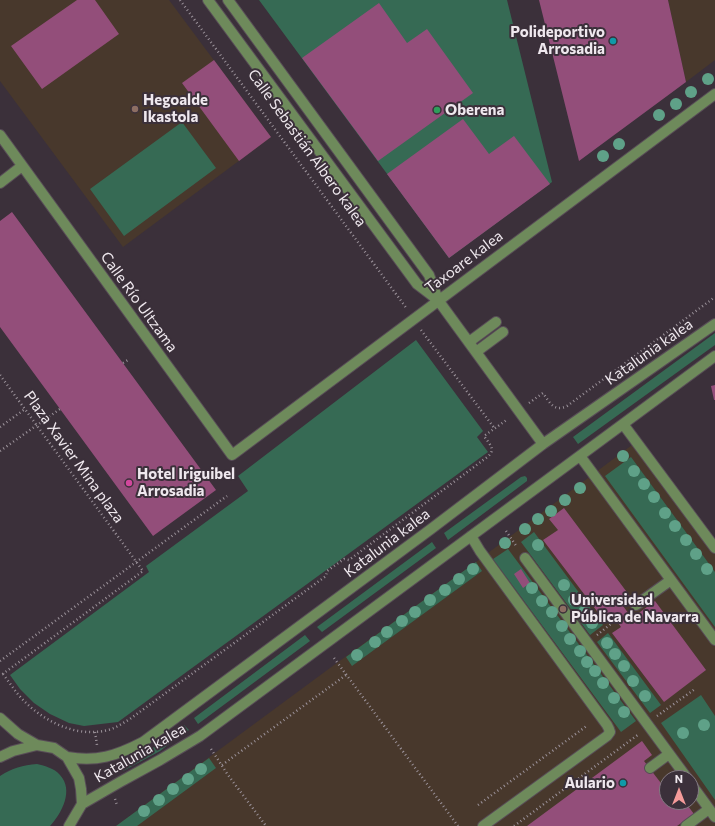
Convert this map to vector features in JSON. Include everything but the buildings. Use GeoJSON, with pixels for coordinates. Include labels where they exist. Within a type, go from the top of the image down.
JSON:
{"type":"FeatureCollection","features":[{"type":"Feature","properties":{"kind":"street","name":"Calle Sebastián Albero kalea"},"geometry":{"type":"LineString","coordinates":[[208,0],[417,284],[438,300],[543,444]]}},
{"type":"Feature","properties":{"kind":"street","name":"Calle Sebastián Albero kalea"},"geometry":{"type":"LineString","coordinates":[[228,0],[429,275],[438,300]]}},
{"type":"Feature","properties":{"kind":"street","name":"Taxoare kalea"},"geometry":{"type":"LineString","coordinates":[[232,454],[715,94]]}},
{"type":"Feature","properties":{"kind":"street","name":"Calle Río Ultzama"},"geometry":{"type":"LineString","coordinates":[[0,135],[232,454]]}},
{"type":"Feature","properties":{"kind":"street"},"geometry":{"type":"LineString","coordinates":[[0,183],[22,166]]}},
{"type":"Feature","properties":{"kind":"street"},"geometry":{"type":"LineString","coordinates":[[469,342],[496,322]]}},
{"type":"Feature","properties":{"kind":"street","name":"Katalunia kalea"},"geometry":{"type":"LineString","coordinates":[[67,757],[99,759],[127,750],[143,742],[425,534],[543,444],[715,324]]}},
{"type":"Feature","properties":{"kind":"street"},"geometry":{"type":"LineString","coordinates":[[476,352],[503,332]]}},
{"type":"Feature","properties":{"kind":"street","name":"Katalunia kalea"},"geometry":{"type":"LineString","coordinates":[[82,804],[200,736],[715,356]]}},
{"type":"Feature","properties":{"kind":"street"},"geometry":{"type":"LineString","coordinates":[[623,424],[715,548]]}},
{"type":"Feature","properties":{"kind":"street"},"geometry":{"type":"LineString","coordinates":[[580,456],[715,640]]}},
{"type":"Feature","properties":{"kind":"street"},"geometry":{"type":"LineString","coordinates":[[471,536],[480,551],[607,725],[610,732],[607,736],[483,826]]}},
{"type":"Feature","properties":{"kind":"street"},"geometry":{"type":"LineString","coordinates":[[525,558],[681,770]]}},
{"type":"Feature","properties":{"kind":"street"},"geometry":{"type":"LineString","coordinates":[[636,605],[671,580]]}},
{"type":"Feature","properties":{"kind":"street"},"geometry":{"type":"LineString","coordinates":[[0,718],[18,734],[37,746]]}},
{"type":"Feature","properties":{"kind":"street"},"geometry":{"type":"LineString","coordinates":[[0,758],[13,751],[37,746],[54,748],[67,757],[79,778],[82,804],[70,826]]}},
{"type":"Feature","properties":{"kind":"street"},"geometry":{"type":"LineString","coordinates":[[650,768],[669,754]]}},
{"type":"Feature","properties":{"kind":"street"},"geometry":{"type":"LineString","coordinates":[[686,826],[712,813],[699,795]]}},
{"type":"Feature","properties":{"kind":"path","name":"Calle Sebastián Albero kalea"},"geometry":{"type":"LineString","coordinates":[[180,0],[410,313]]}},
{"type":"Feature","properties":{"kind":"path","name":"Katalunia kalea"},"geometry":{"type":"LineString","coordinates":[[527,404],[543,393],[554,407],[563,408],[567,406],[715,297]]}},
{"type":"Feature","properties":{"kind":"path"},"geometry":{"type":"LineString","coordinates":[[418,325],[495,429]]}},
{"type":"Feature","properties":{"kind":"path"},"geometry":{"type":"LineString","coordinates":[[123,364],[128,360]]}},
{"type":"Feature","properties":{"kind":"path","name":"Plaza Xavier Mina plaza"},"geometry":{"type":"LineString","coordinates":[[0,375],[143,571],[3,674]]}},
{"type":"Feature","properties":{"kind":"path"},"geometry":{"type":"LineString","coordinates":[[0,451],[60,408]]}},
{"type":"Feature","properties":{"kind":"path"},"geometry":{"type":"LineString","coordinates":[[0,427],[25,409]]}},
{"type":"Feature","properties":{"kind":"path","name":"Katalunia kalea"},"geometry":{"type":"LineString","coordinates":[[3,674],[16,692],[30,706],[41,715],[65,727],[81,731],[95,732],[108,730],[118,726],[130,719],[326,576],[327,571],[344,559],[349,560],[491,454],[493,451],[492,447],[484,436],[505,421]]}},
{"type":"Feature","properties":{"kind":"path"},"geometry":{"type":"LineString","coordinates":[[0,661],[227,496]]}},
{"type":"Feature","properties":{"kind":"path"},"geometry":{"type":"LineString","coordinates":[[506,532],[515,544]]}},
{"type":"Feature","properties":{"kind":"path"},"geometry":{"type":"LineString","coordinates":[[587,643],[612,623]]}},
{"type":"Feature","properties":{"kind":"path"},"geometry":{"type":"LineString","coordinates":[[334,658],[458,826]]}},
{"type":"Feature","properties":{"kind":"path"},"geometry":{"type":"LineString","coordinates":[[222,765],[346,674]]}},
{"type":"Feature","properties":{"kind":"path"},"geometry":{"type":"LineString","coordinates":[[514,826],[695,689]]}},
{"type":"Feature","properties":{"kind":"path"},"geometry":{"type":"LineString","coordinates":[[478,806],[588,725]]}},
{"type":"Feature","properties":{"kind":"path"},"geometry":{"type":"LineString","coordinates":[[211,749],[266,826]]}},
{"type":"Feature","properties":{"kind":"shaded area","name":"Hegoalde Ikastola"},"geometry":{"type":"Polygon","coordinates":[[[0,0],[169,0],[271,137],[123,247],[0,81],[0,0]]]}},
{"type":"Feature","properties":{"kind":"shaded area"},"geometry":{"type":"Polygon","coordinates":[[[668,0],[715,0],[715,60],[686,82],[668,0]]]}},
{"type":"Feature","properties":{"kind":"shaded area","name":"Universidad Pública de Navarra"},"geometry":{"type":"Polygon","coordinates":[[[640,439],[715,541],[715,826],[116,826],[476,562],[640,439]]]}},
{"type":"Feature","properties":{"kind":"green space","name":"Oberena"},"geometry":{"type":"Polygon","coordinates":[[[259,0],[507,0],[552,182],[449,258],[259,0]]]}},
{"type":"Feature","properties":{"kind":"green space"},"geometry":{"type":"Polygon","coordinates":[[[182,122],[216,168],[124,236],[90,189],[182,122]]]}},
{"type":"Feature","properties":{"kind":"green space"},"geometry":{"type":"Polygon","coordinates":[[[715,333],[715,345],[578,444],[573,437],[715,333]]]}},
{"type":"Feature","properties":{"kind":"green space"},"geometry":{"type":"Polygon","coordinates":[[[416,340],[483,431],[477,437],[488,452],[118,722],[84,726],[69,723],[50,714],[34,703],[20,689],[10,675],[149,572],[146,566],[248,491],[238,476],[416,340]]]}},
{"type":"Feature","properties":{"kind":"green space"},"geometry":{"type":"Polygon","coordinates":[[[631,457],[715,572],[715,627],[605,476],[631,457]]]}},
{"type":"Feature","properties":{"kind":"green space"},"geometry":{"type":"Polygon","coordinates":[[[525,476],[527,481],[448,540],[444,533],[521,477],[525,476]]]}},
{"type":"Feature","properties":{"kind":"green space"},"geometry":{"type":"Polygon","coordinates":[[[534,532],[603,625],[590,635],[521,542],[534,532]]]}},
{"type":"Feature","properties":{"kind":"green space"},"geometry":{"type":"Polygon","coordinates":[[[432,542],[436,548],[322,632],[317,627],[432,542]]]}},
{"type":"Feature","properties":{"kind":"green space"},"geometry":{"type":"Polygon","coordinates":[[[508,549],[636,721],[621,732],[493,559],[508,549]]]}},
{"type":"Feature","properties":{"kind":"green space"},"geometry":{"type":"Polygon","coordinates":[[[476,562],[482,571],[352,666],[346,657],[476,562]]]}},
{"type":"Feature","properties":{"kind":"green space"},"geometry":{"type":"Polygon","coordinates":[[[608,633],[661,705],[650,713],[597,642],[608,633]]]}},
{"type":"Feature","properties":{"kind":"green space"},"geometry":{"type":"Polygon","coordinates":[[[305,635],[310,641],[198,724],[194,718],[305,635]]]}},
{"type":"Feature","properties":{"kind":"green space"},"geometry":{"type":"Polygon","coordinates":[[[701,695],[715,716],[715,800],[699,777],[699,770],[694,770],[661,723],[701,695]]]}},
{"type":"Feature","properties":{"kind":"green space"},"geometry":{"type":"Polygon","coordinates":[[[184,725],[189,730],[160,751],[123,771],[122,763],[150,750],[184,725]]]}},
{"type":"Feature","properties":{"kind":"green space"},"geometry":{"type":"Polygon","coordinates":[[[209,758],[216,768],[137,826],[116,826],[209,758]]]}},
{"type":"Feature","properties":{"kind":"green space"},"geometry":{"type":"Polygon","coordinates":[[[37,764],[55,771],[64,781],[66,787],[65,801],[59,815],[50,826],[0,826],[0,776],[18,767],[37,764]]]}},
{"type":"Feature","properties":{"kind":"place","name":"Polideportivo Arrosadia"},"geometry":{"type":"Point","coordinates":[613,41]}},
{"type":"Feature","properties":{"kind":"place","name":"Hegoalde Ikastola"},"geometry":{"type":"Point","coordinates":[135,109]}},
{"type":"Feature","properties":{"kind":"place","name":"Oberena"},"geometry":{"type":"Point","coordinates":[437,110]}},
{"type":"Feature","properties":{"kind":"place","name":"Hotel Iriguibel Arrosadia"},"geometry":{"type":"Point","coordinates":[129,483]}},
{"type":"Feature","properties":{"kind":"place","name":"Universidad Pública de Navarra"},"geometry":{"type":"Point","coordinates":[563,609]}},
{"type":"Feature","properties":{"kind":"place","name":"Aulario"},"geometry":{"type":"Point","coordinates":[623,783]}}]}
